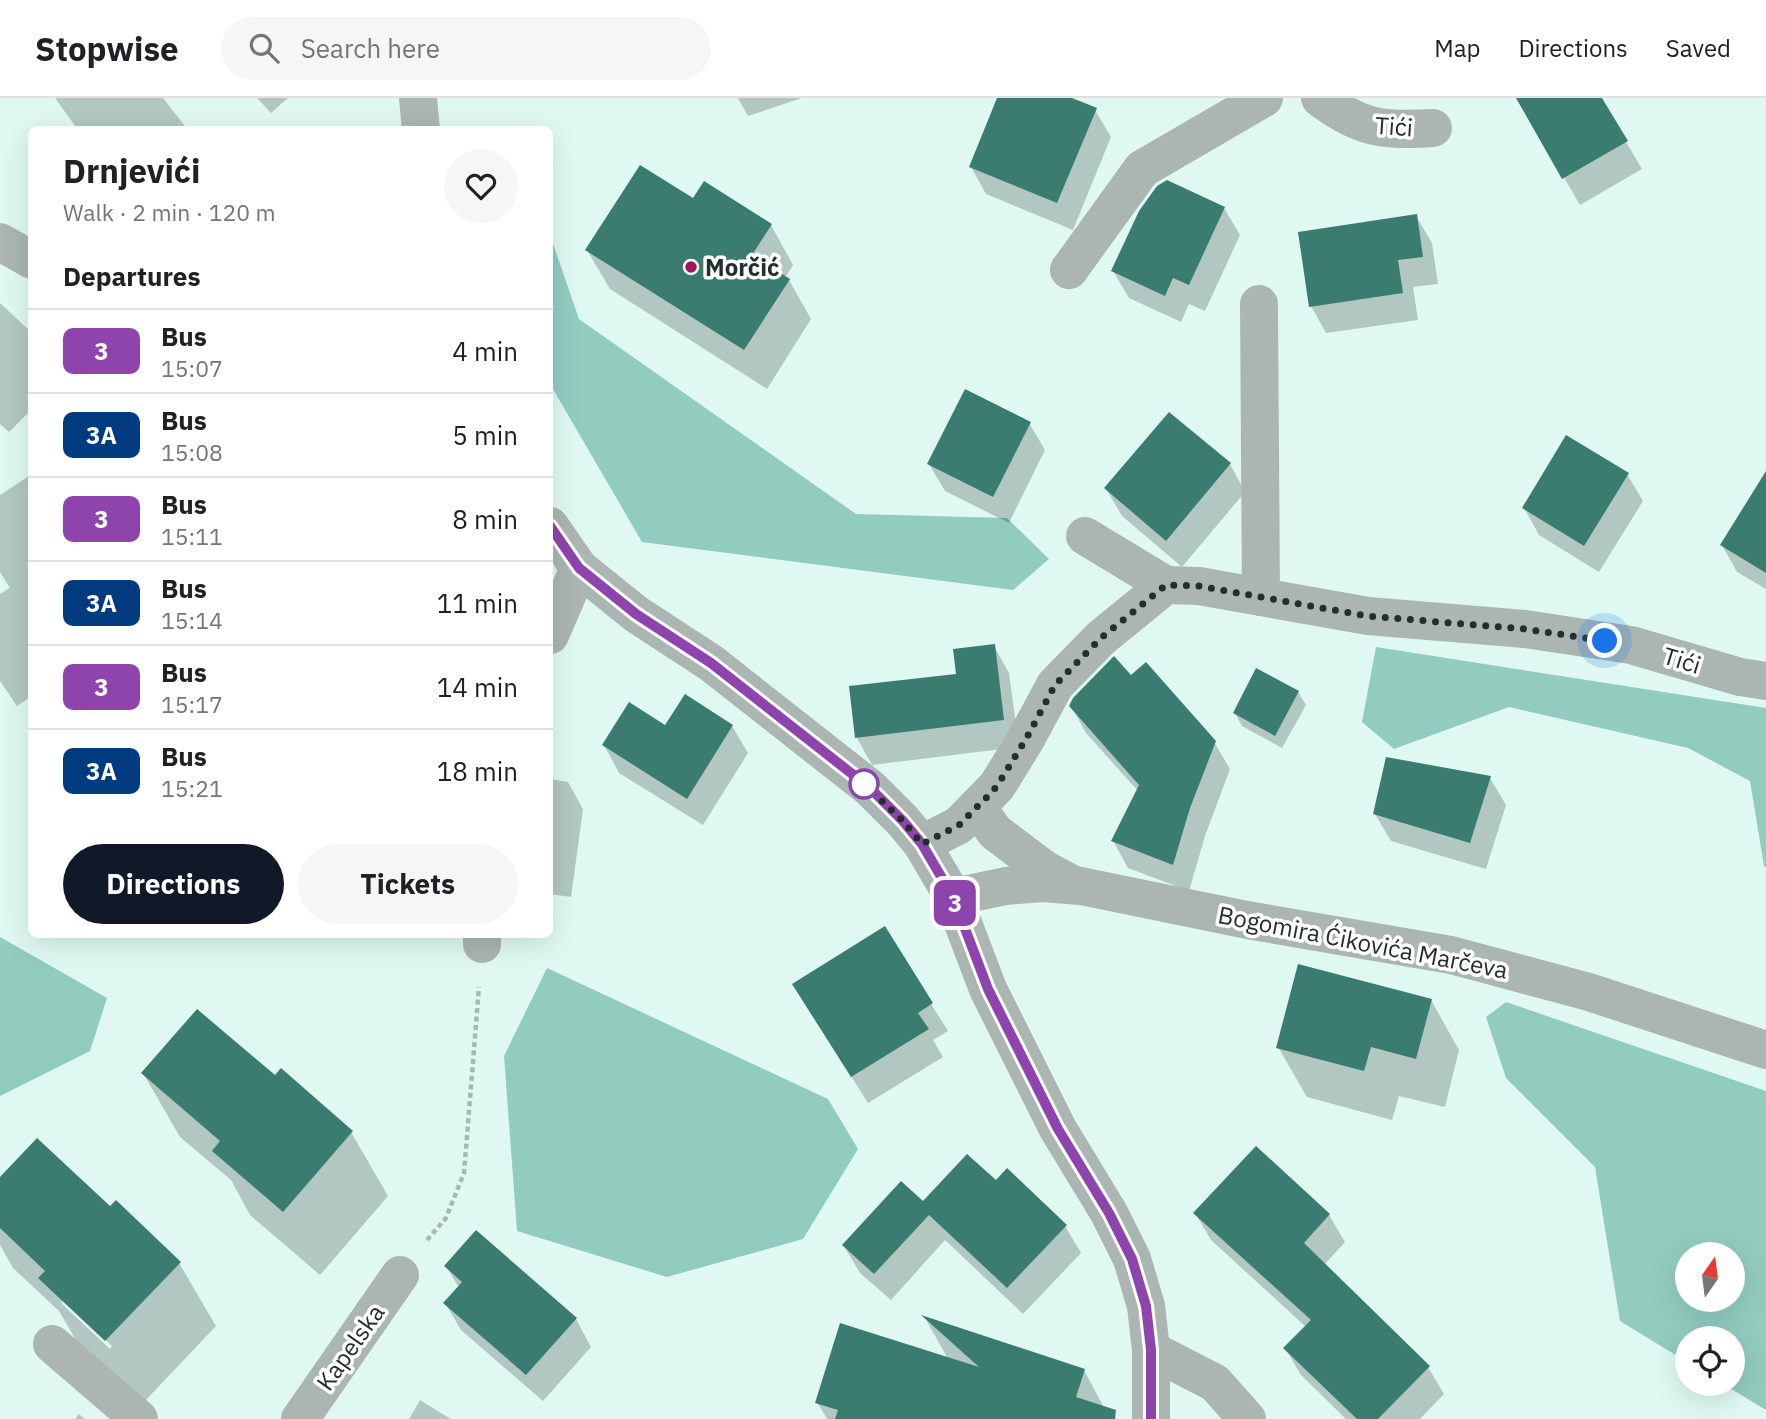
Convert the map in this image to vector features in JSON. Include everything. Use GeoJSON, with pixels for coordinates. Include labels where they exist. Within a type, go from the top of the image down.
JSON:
{"type":"FeatureCollection","features":[{"type":"Feature","properties":{"kind":"street"},"geometry":{"type":"LineString","coordinates":[[418,98],[421,126]]}},
{"type":"Feature","properties":{"kind":"street"},"geometry":{"type":"LineString","coordinates":[[1069,270],[1142,169],[1264,98]]}},
{"type":"Feature","properties":{"kind":"street","name":"Tići"},"geometry":{"type":"LineString","coordinates":[[1320,98],[1358,123],[1392,131],[1433,128]]}},
{"type":"Feature","properties":{"kind":"street"},"geometry":{"type":"LineString","coordinates":[[0,242],[28,258]]}},
{"type":"Feature","properties":{"kind":"street"},"geometry":{"type":"LineString","coordinates":[[1259,304],[1261,597]]}},
{"type":"Feature","properties":{"kind":"street"},"geometry":{"type":"LineString","coordinates":[[553,530],[579,568],[636,614],[711,663],[870,788],[922,844],[953,897],[988,989],[1058,1129],[1109,1213],[1132,1259],[1146,1306],[1151,1350],[1151,1419]]}},
{"type":"Feature","properties":{"kind":"street"},"geometry":{"type":"LineString","coordinates":[[922,844],[959,825],[997,786],[1055,685],[1101,638],[1166,585],[1085,536]]}},
{"type":"Feature","properties":{"kind":"street"},"geometry":{"type":"LineString","coordinates":[[553,628],[579,568]]}},
{"type":"Feature","properties":{"kind":"street","name":"Tići"},"geometry":{"type":"LineString","coordinates":[[1166,585],[1199,586],[1367,616],[1525,629],[1631,645],[1740,677],[1766,681]]}},
{"type":"Feature","properties":{"kind":"street"},"geometry":{"type":"LineString","coordinates":[[977,807],[995,832],[1044,869],[1074,886]]}},
{"type":"Feature","properties":{"kind":"street","name":"Bogomira Ćikovića Marčeva"},"geometry":{"type":"LineString","coordinates":[[953,897],[1006,886],[1042,883],[1074,886],[1247,920],[1451,955],[1590,992],[1766,1050]]}},
{"type":"Feature","properties":{"kind":"street","name":"Kapelska"},"geometry":{"type":"LineString","coordinates":[[300,1419],[400,1275]]}},
{"type":"Feature","properties":{"kind":"street"},"geometry":{"type":"LineString","coordinates":[[52,1344],[139,1419]]}},
{"type":"Feature","properties":{"kind":"street"},"geometry":{"type":"LineString","coordinates":[[1151,1350],[1215,1383],[1247,1419]]}},
{"type":"Feature","properties":{"kind":"path"},"geometry":{"type":"LineString","coordinates":[[400,1275],[446,1218],[464,1173],[482,939]]}},
{"type":"Feature","properties":{"kind":"green space"},"geometry":{"type":"Polygon","coordinates":[[[553,244],[579,319],[856,514],[1007,518],[1049,559],[1013,590],[642,542],[553,389],[553,244]]]}},
{"type":"Feature","properties":{"kind":"green space"},"geometry":{"type":"Polygon","coordinates":[[[1376,647],[1766,708],[1766,867],[1750,781],[1688,748],[1509,707],[1394,749],[1362,722],[1376,647]]]}},
{"type":"Feature","properties":{"kind":"green space"},"geometry":{"type":"Polygon","coordinates":[[[0,937],[107,998],[90,1051],[0,1096],[0,937]]]}},
{"type":"Feature","properties":{"kind":"green space"},"geometry":{"type":"Polygon","coordinates":[[[547,968],[828,1099],[858,1149],[803,1239],[667,1277],[517,1231],[504,1056],[547,968]]]}},
{"type":"Feature","properties":{"kind":"green space"},"geometry":{"type":"Polygon","coordinates":[[[1506,1002],[1766,1091],[1766,1410],[1743,1396],[1745,1396],[1745,1326],[1675,1326],[1675,1355],[1620,1321],[1595,1167],[1506,1078],[1486,1017],[1506,1002]]]}},
{"type":"Feature","properties":{"kind":"building"},"geometry":{"type":"Polygon","coordinates":[[[997,98],[1072,98],[1097,108],[1057,203],[969,167],[997,98]]]}},
{"type":"Feature","properties":{"kind":"building"},"geometry":{"type":"Polygon","coordinates":[[[1516,98],[1602,98],[1628,141],[1562,179],[1516,98]]]}},
{"type":"Feature","properties":{"kind":"building","name":"Morčić"},"geometry":{"type":"Polygon","coordinates":[[[640,165],[693,198],[704,181],[772,224],[752,255],[790,279],[744,350],[585,250],[640,165]]]}},
{"type":"Feature","properties":{"kind":"building"},"geometry":{"type":"Polygon","coordinates":[[[1167,180],[1225,207],[1189,285],[1173,278],[1165,296],[1111,271],[1139,211],[1157,186],[1167,180]]]}},
{"type":"Feature","properties":{"kind":"building"},"geometry":{"type":"Polygon","coordinates":[[[1417,214],[1423,257],[1398,260],[1403,293],[1309,307],[1298,232],[1417,214]]]}},
{"type":"Feature","properties":{"kind":"building"},"geometry":{"type":"Polygon","coordinates":[[[965,389],[1031,422],[993,497],[927,464],[965,389]]]}},
{"type":"Feature","properties":{"kind":"building"},"geometry":{"type":"Polygon","coordinates":[[[1169,412],[1231,463],[1166,541],[1104,488],[1169,412]]]}},
{"type":"Feature","properties":{"kind":"building"},"geometry":{"type":"Polygon","coordinates":[[[1566,435],[1629,473],[1584,546],[1522,508],[1566,435]]]}},
{"type":"Feature","properties":{"kind":"building"},"geometry":{"type":"Polygon","coordinates":[[[1766,471],[1766,573],[1720,545],[1766,471]]]}},
{"type":"Feature","properties":{"kind":"building"},"geometry":{"type":"Polygon","coordinates":[[[995,644],[1004,720],[855,738],[849,686],[956,674],[953,649],[995,644]]]}},
{"type":"Feature","properties":{"kind":"building"},"geometry":{"type":"Polygon","coordinates":[[[1114,656],[1131,675],[1146,662],[1216,741],[1190,808],[1173,865],[1111,841],[1139,785],[1069,706],[1073,698],[1114,656]]]}},
{"type":"Feature","properties":{"kind":"building"},"geometry":{"type":"Polygon","coordinates":[[[1256,668],[1299,691],[1275,736],[1233,713],[1256,668]]]}},
{"type":"Feature","properties":{"kind":"building"},"geometry":{"type":"Polygon","coordinates":[[[685,694],[733,725],[687,799],[602,745],[629,702],[665,725],[685,694]]]}},
{"type":"Feature","properties":{"kind":"building"},"geometry":{"type":"Polygon","coordinates":[[[1386,757],[1491,776],[1470,843],[1373,814],[1386,757]]]}},
{"type":"Feature","properties":{"kind":"building"},"geometry":{"type":"Polygon","coordinates":[[[885,926],[933,1003],[918,1013],[929,1029],[851,1077],[792,984],[885,926]]]}},
{"type":"Feature","properties":{"kind":"building"},"geometry":{"type":"Polygon","coordinates":[[[1298,964],[1432,999],[1416,1059],[1371,1047],[1364,1071],[1276,1048],[1298,964]]]}},
{"type":"Feature","properties":{"kind":"building"},"geometry":{"type":"Polygon","coordinates":[[[197,1009],[275,1075],[281,1068],[353,1131],[283,1212],[212,1151],[220,1141],[141,1073],[197,1009]]]}},
{"type":"Feature","properties":{"kind":"building"},"geometry":{"type":"Polygon","coordinates":[[[37,1138],[110,1206],[116,1200],[181,1262],[105,1341],[38,1278],[45,1271],[0,1228],[0,1177],[37,1138]]]}},
{"type":"Feature","properties":{"kind":"building"},"geometry":{"type":"Polygon","coordinates":[[[1256,1146],[1330,1214],[1304,1243],[1430,1366],[1378,1419],[1357,1419],[1283,1348],[1311,1320],[1193,1213],[1256,1146]]]}},
{"type":"Feature","properties":{"kind":"building"},"geometry":{"type":"Polygon","coordinates":[[[967,1154],[996,1180],[1007,1168],[1067,1225],[1007,1288],[929,1215],[874,1274],[842,1245],[901,1181],[923,1201],[967,1154]]]}},
{"type":"Feature","properties":{"kind":"building"},"geometry":{"type":"Polygon","coordinates":[[[476,1230],[577,1318],[526,1375],[443,1303],[462,1282],[444,1266],[476,1230]]]}},
{"type":"Feature","properties":{"kind":"building"},"geometry":{"type":"Polygon","coordinates":[[[921,1315],[1085,1369],[1076,1397],[1116,1410],[1115,1419],[835,1419],[838,1410],[815,1403],[840,1323],[979,1367],[921,1315]]]}},
{"type":"Feature","properties":{"kind":"bus line","name":"3"},"geometry":{"type":"LineString","coordinates":[[553,530],[579,568],[636,614],[711,663],[870,788],[922,844],[953,897],[988,989],[1058,1129],[1109,1213],[1132,1259],[1146,1306],[1151,1350],[1151,1419]]}},
{"type":"Feature","properties":{"kind":"place","name":"Morčić"},"geometry":{"type":"Point","coordinates":[691,267]}},
{"type":"Feature","properties":{"kind":"route"},"geometry":{"type":"LineString","coordinates":[[864,784],[903,821],[922,844],[959,825],[997,786],[1055,685],[1101,638],[1166,585],[1199,586],[1367,616],[1525,629],[1605,641]]}}]}
